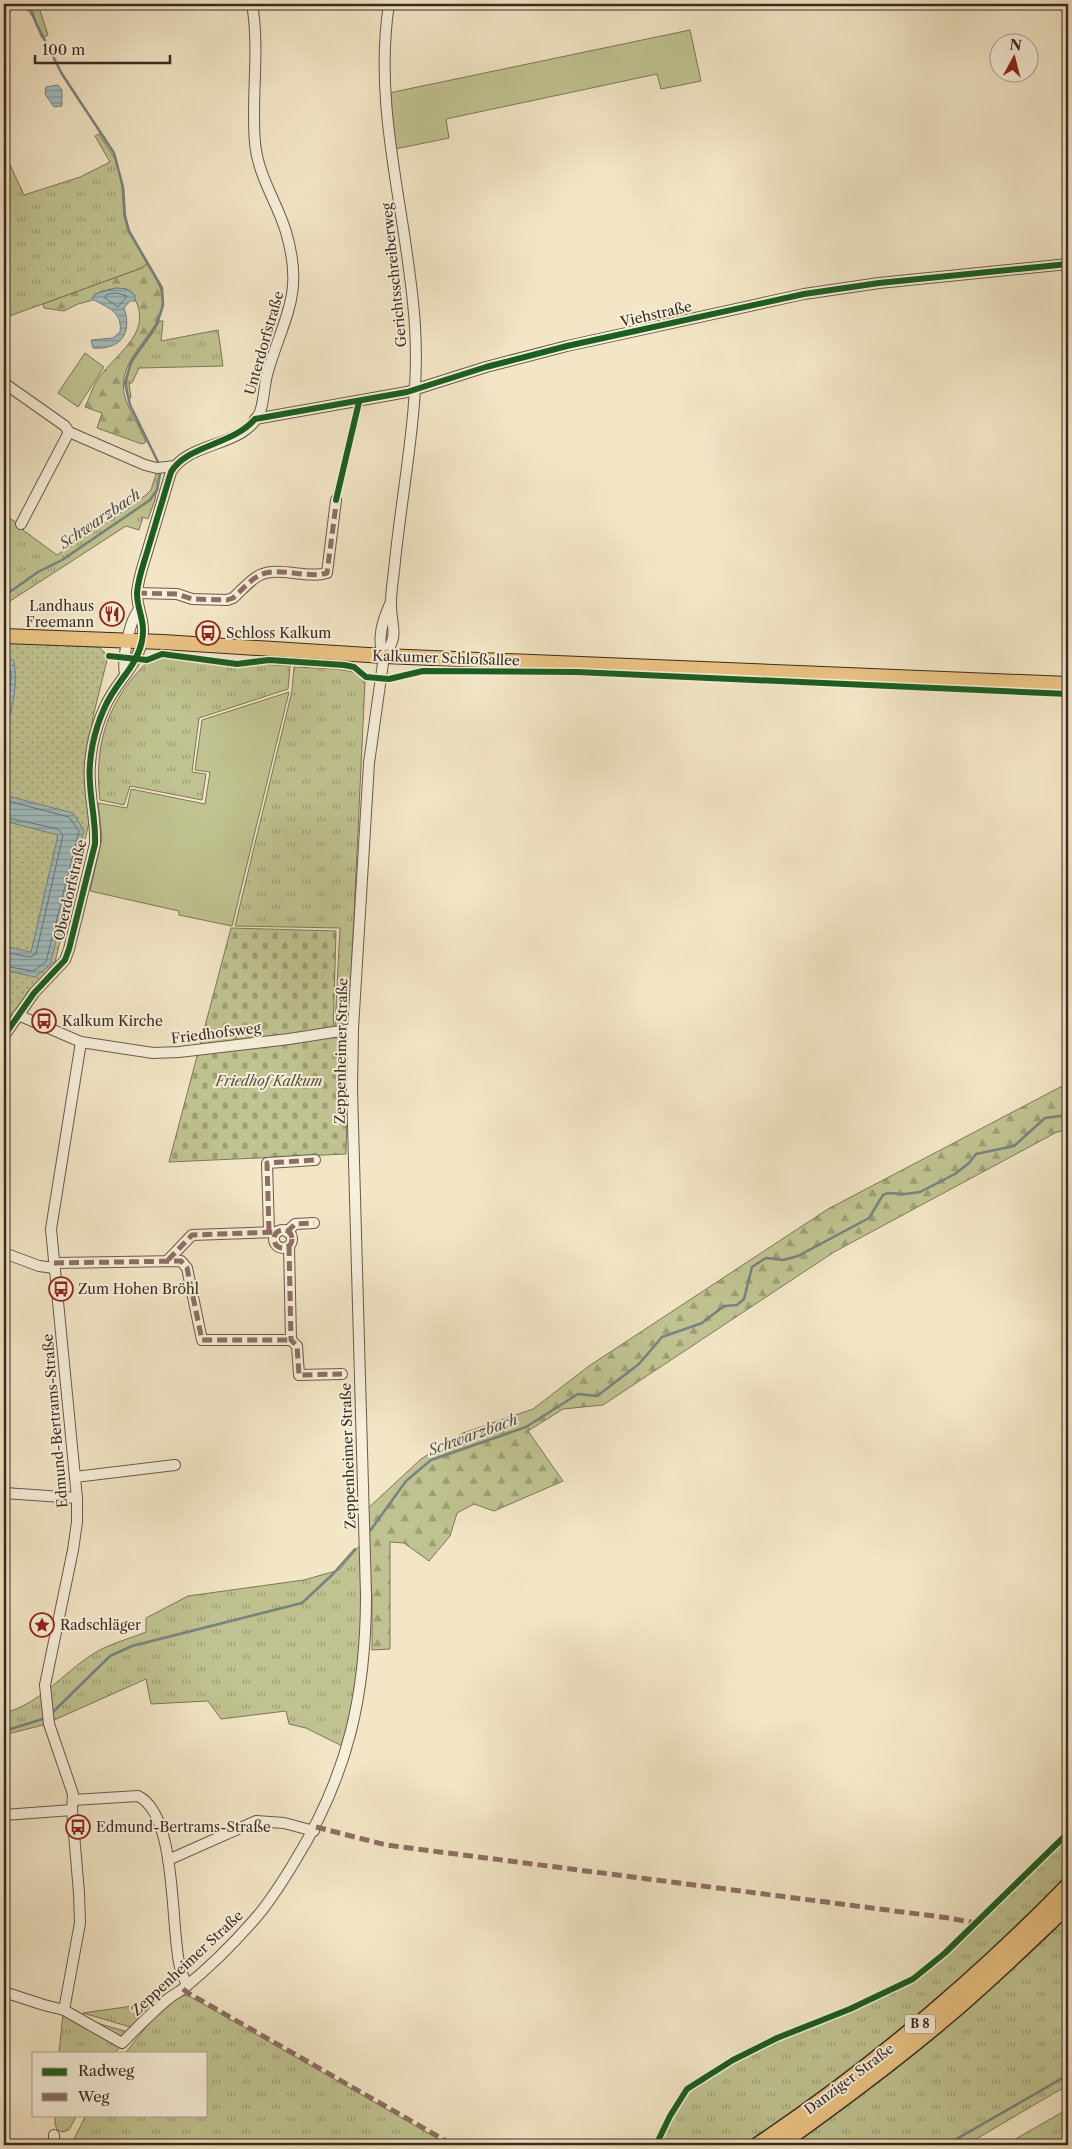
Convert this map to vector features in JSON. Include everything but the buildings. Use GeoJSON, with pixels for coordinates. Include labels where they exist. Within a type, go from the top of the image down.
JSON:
{"type":"FeatureCollection","features":[{"type":"Feature","properties":{"kind":"highway","name":"Danziger Straße"},"geometry":{"type":"LineString","coordinates":[[758,2145],[883,2054],[937,2009],[976,1975],[1068,1886]]}},
{"type":"Feature","properties":{"kind":"highway","name":"Danziger Straße"},"geometry":{"type":"LineString","coordinates":[[779,2145],[889,2064],[945,2019],[1068,1905]]}},
{"type":"Feature","properties":{"kind":"main road","name":"Kalkumer Schloßallee"},"geometry":{"type":"LineString","coordinates":[[4,636],[135,641],[384,656],[1068,684]]}},
{"type":"Feature","properties":{"kind":"street","name":"Unterdorfstraße"},"geometry":{"type":"LineString","coordinates":[[175,466],[184,458],[240,434],[260,412],[268,374],[290,308],[294,287],[294,270],[286,230],[264,180],[256,152],[254,97],[256,25],[252,4]]}},
{"type":"Feature","properties":{"kind":"street","name":"Gerichtsschreiberweg"},"geometry":{"type":"LineString","coordinates":[[384,656],[392,644],[394,632],[390,604],[415,390],[416,344],[414,306],[386,101],[386,46],[389,4]]}},
{"type":"Feature","properties":{"kind":"street","name":"Viehstraße"},"geometry":{"type":"LineString","coordinates":[[255,419],[415,390],[486,367],[567,346],[804,294],[879,283],[1068,264]]}},
{"type":"Feature","properties":{"kind":"street"},"geometry":{"type":"LineString","coordinates":[[4,383],[65,426],[69,432],[104,448],[160,468],[175,466],[145,560],[137,593],[138,611],[144,625],[135,641]]}},
{"type":"Feature","properties":{"kind":"street"},"geometry":{"type":"LineString","coordinates":[[21,524],[69,432]]}},
{"type":"Feature","properties":{"kind":"street"},"geometry":{"type":"LineString","coordinates":[[137,593],[177,594],[192,599],[227,600],[233,598],[261,574],[292,573],[317,576],[327,573],[336,500]]}},
{"type":"Feature","properties":{"kind":"street","name":"Oberdorfstraße"},"geometry":{"type":"LineString","coordinates":[[4,1036],[34,993],[58,968],[69,949],[95,844],[96,829],[90,782],[90,759],[97,726],[103,709],[124,674],[133,667],[135,641]]}},
{"type":"Feature","properties":{"kind":"street","name":"Zeppenheimer Straße"},"geometry":{"type":"LineString","coordinates":[[4,1992],[44,2006],[64,2010],[122,2043],[169,1998],[187,1985],[255,1919],[314,1831],[344,1760],[362,1685],[366,1629],[353,1150],[353,1028],[369,762],[384,656]]}},
{"type":"Feature","properties":{"kind":"street"},"geometry":{"type":"LineString","coordinates":[[18,1015],[82,1042]]}},
{"type":"Feature","properties":{"kind":"street","name":"Friedhofsweg"},"geometry":{"type":"LineString","coordinates":[[82,1042],[153,1053],[179,1052],[289,1039],[353,1028]]}},
{"type":"Feature","properties":{"kind":"street","name":"Edmund-Bertrams-Straße"},"geometry":{"type":"LineString","coordinates":[[64,2010],[80,1923],[80,1893],[72,1805],[63,1763],[49,1724],[45,1685],[78,1522],[51,1230],[82,1042]]}},
{"type":"Feature","properties":{"kind":"street"},"geometry":{"type":"LineString","coordinates":[[289,1246],[280,1248],[275,1244],[274,1237],[278,1232],[266,1163],[315,1160]]}},
{"type":"Feature","properties":{"kind":"street"},"geometry":{"type":"LineString","coordinates":[[168,1260],[192,1235],[278,1232],[295,1224],[314,1223]]}},
{"type":"Feature","properties":{"kind":"street"},"geometry":{"type":"LineString","coordinates":[[278,1232],[292,1239],[289,1246],[291,1340],[297,1346],[299,1375],[342,1374]]}},
{"type":"Feature","properties":{"kind":"street"},"geometry":{"type":"LineString","coordinates":[[4,1253],[39,1266],[181,1261],[187,1268],[202,1340],[291,1340]]}},
{"type":"Feature","properties":{"kind":"street"},"geometry":{"type":"LineString","coordinates":[[74,1477],[175,1465]]}},
{"type":"Feature","properties":{"kind":"street"},"geometry":{"type":"LineString","coordinates":[[4,1493],[77,1498]]}},
{"type":"Feature","properties":{"kind":"street"},"geometry":{"type":"LineString","coordinates":[[4,1815],[138,1796],[145,1799],[157,1814],[168,1860],[180,1967],[187,1985]]}},
{"type":"Feature","properties":{"kind":"street"},"geometry":{"type":"LineString","coordinates":[[168,1860],[256,1821],[284,1823],[314,1831]]}},
{"type":"Feature","properties":{"kind":"green space"},"geometry":{"type":"Polygon","coordinates":[[[4,4],[38,4],[48,35],[42,38],[33,17],[26,10],[21,7],[4,4]]]}},
{"type":"Feature","properties":{"kind":"green space"},"geometry":{"type":"Polygon","coordinates":[[[690,30],[701,81],[661,89],[657,74],[446,119],[449,138],[395,149],[389,93],[690,30]]]}},
{"type":"Feature","properties":{"kind":"green space"},"geometry":{"type":"Polygon","coordinates":[[[99,134],[117,162],[122,187],[124,216],[128,230],[147,264],[142,268],[4,318],[4,152],[24,195],[80,177],[110,162],[95,136],[99,134]]]}},
{"type":"Feature","properties":{"kind":"green space"},"geometry":{"type":"Polygon","coordinates":[[[147,264],[161,291],[162,308],[158,320],[128,366],[124,379],[126,399],[146,442],[142,444],[97,428],[102,413],[85,407],[96,382],[131,341],[137,330],[140,318],[138,305],[130,291],[117,288],[104,291],[95,294],[93,300],[78,304],[64,311],[44,308],[43,304],[142,268],[147,264]]]}},
{"type":"Feature","properties":{"kind":"green space"},"geometry":{"type":"Polygon","coordinates":[[[159,321],[163,321],[161,341],[218,330],[223,366],[139,368],[132,383],[129,383],[131,398],[128,398],[128,374],[131,365],[159,321]]]}},
{"type":"Feature","properties":{"kind":"green space"},"geometry":{"type":"Polygon","coordinates":[[[85,353],[104,367],[78,407],[58,393],[85,353]]]}},
{"type":"Feature","properties":{"kind":"green space"},"geometry":{"type":"Polygon","coordinates":[[[157,471],[160,471],[155,500],[148,519],[143,517],[139,530],[126,526],[4,605],[4,515],[24,527],[23,530],[57,555],[146,495],[151,490],[157,471]]]}},
{"type":"Feature","properties":{"kind":"green space"},"geometry":{"type":"Polygon","coordinates":[[[4,643],[99,647],[108,656],[93,717],[85,784],[90,819],[55,962],[14,1011],[4,1027],[4,643]]]}},
{"type":"Feature","properties":{"kind":"green space"},"geometry":{"type":"Polygon","coordinates":[[[155,655],[174,656],[223,666],[244,667],[259,664],[290,666],[288,689],[199,718],[192,772],[206,774],[202,800],[130,786],[124,805],[100,800],[99,758],[102,738],[108,720],[126,686],[155,655]]]}},
{"type":"Feature","properties":{"kind":"green space"},"geometry":{"type":"Polygon","coordinates":[[[294,667],[337,669],[359,673],[365,682],[349,1021],[335,1026],[340,928],[235,926],[292,691],[294,667]]]}},
{"type":"Feature","properties":{"kind":"green space"},"geometry":{"type":"Polygon","coordinates":[[[289,692],[232,926],[179,915],[179,911],[90,891],[102,838],[98,803],[127,808],[131,789],[205,804],[210,772],[195,770],[202,720],[289,692]]]}},
{"type":"Feature","properties":{"kind":"green space","name":"Friedhof Kalkum"},"geometry":{"type":"Polygon","coordinates":[[[231,928],[336,931],[333,1036],[349,1034],[346,1154],[169,1162],[231,928]]]}},
{"type":"Feature","properties":{"kind":"green space"},"geometry":{"type":"Polygon","coordinates":[[[1068,1083],[1068,1130],[1057,1132],[834,1252],[603,1405],[563,1409],[528,1431],[563,1481],[494,1511],[474,1504],[457,1513],[450,1536],[429,1561],[404,1543],[390,1542],[390,1649],[372,1650],[372,1597],[365,1511],[421,1459],[463,1433],[533,1409],[589,1366],[828,1209],[1068,1083]]]}},
{"type":"Feature","properties":{"kind":"green space"},"geometry":{"type":"Polygon","coordinates":[[[361,1544],[363,1596],[356,1700],[342,1746],[306,1728],[289,1724],[286,1711],[221,1719],[208,1701],[151,1704],[146,1679],[43,1725],[4,1735],[4,1713],[29,1703],[99,1650],[146,1632],[146,1618],[188,1596],[304,1580],[339,1570],[361,1544]]]}},
{"type":"Feature","properties":{"kind":"green space"},"geometry":{"type":"Polygon","coordinates":[[[1068,1837],[1068,2085],[966,2145],[658,2145],[672,2117],[689,2091],[734,2062],[915,1982],[946,1955],[1068,1837]]]}},
{"type":"Feature","properties":{"kind":"green space"},"geometry":{"type":"Polygon","coordinates":[[[183,1995],[189,1996],[449,2145],[71,2145],[86,2116],[208,2116],[208,2052],[126,2052],[167,2004],[183,1995]]]}},
{"type":"Feature","properties":{"kind":"green space"},"geometry":{"type":"Polygon","coordinates":[[[161,2002],[137,2029],[83,2013],[161,2002]]]}},
{"type":"Feature","properties":{"kind":"green space"},"geometry":{"type":"Polygon","coordinates":[[[63,2013],[131,2033],[116,2052],[59,2052],[63,2013]]]}},
{"type":"Feature","properties":{"kind":"green space"},"geometry":{"type":"Polygon","coordinates":[[[1068,2109],[1068,2145],[1005,2145],[1068,2109]]]}},
{"type":"Feature","properties":{"kind":"green space"},"geometry":{"type":"Polygon","coordinates":[[[55,2116],[76,2116],[69,2130],[63,2132],[57,2130],[55,2116]]]}},
{"type":"Feature","properties":{"kind":"water"},"geometry":{"type":"Polygon","coordinates":[[[58,85],[62,90],[62,106],[54,107],[45,94],[46,87],[58,85]]]}},
{"type":"Feature","properties":{"kind":"water"},"geometry":{"type":"Polygon","coordinates":[[[116,288],[127,289],[135,295],[135,301],[130,301],[124,308],[127,326],[125,333],[117,343],[102,348],[93,348],[91,340],[113,338],[120,332],[119,320],[113,311],[92,299],[95,294],[116,288]]]}},
{"type":"Feature","properties":{"kind":"water"},"geometry":{"type":"Polygon","coordinates":[[[10,659],[14,661],[15,688],[10,715],[4,733],[4,665],[10,659]]]}},
{"type":"Feature","properties":{"kind":"water"},"geometry":{"type":"Polygon","coordinates":[[[4,795],[73,813],[84,830],[50,965],[35,977],[4,970],[4,946],[31,952],[58,835],[4,821],[4,795]]]}},
{"type":"Feature","properties":{"kind":"waterway","name":"Schwarzbach"},"geometry":{"type":"LineString","coordinates":[[29,4],[36,23],[62,74],[114,153],[123,187],[125,216],[129,231],[162,288],[163,305],[157,324],[131,362],[125,383],[130,405],[159,464]]}},
{"type":"Feature","properties":{"kind":"waterway","name":"Schwarzbach"},"geometry":{"type":"LineString","coordinates":[[4,596],[38,572],[62,560],[150,500],[157,490],[161,469]]}},
{"type":"Feature","properties":{"kind":"waterway","name":"Schwarzbach"},"geometry":{"type":"LineString","coordinates":[[370,1531],[406,1481],[431,1460],[526,1427],[578,1394],[597,1396],[639,1364],[662,1337],[702,1323],[724,1306],[737,1305],[744,1299],[752,1267],[766,1258],[783,1260],[798,1256],[869,1218],[883,1195],[888,1193],[905,1194],[920,1192],[955,1174],[969,1163],[976,1154],[1014,1146],[1045,1118],[1068,1115]]}},
{"type":"Feature","properties":{"kind":"waterway","name":"Schwarzbach"},"geometry":{"type":"LineString","coordinates":[[52,1713],[110,1656],[132,1646],[302,1603],[333,1574],[355,1549]]}},
{"type":"Feature","properties":{"kind":"waterway","name":"Schwarzbach"},"geometry":{"type":"LineString","coordinates":[[4,1731],[46,1718]]}},
{"type":"Feature","properties":{"kind":"waterway"},"geometry":{"type":"LineString","coordinates":[[946,2145],[1068,2075]]}},
{"type":"Feature","properties":{"kind":"marked path"},"geometry":{"type":"LineString","coordinates":[[137,593],[177,594],[192,599],[227,600],[233,598],[256,577],[267,573],[284,572],[311,575],[327,573],[337,497]]}},
{"type":"Feature","properties":{"kind":"marked path"},"geometry":{"type":"LineString","coordinates":[[269,1231],[267,1163],[315,1160]]}},
{"type":"Feature","properties":{"kind":"marked path"},"geometry":{"type":"LineString","coordinates":[[287,1232],[295,1224],[314,1223]]}},
{"type":"Feature","properties":{"kind":"marked path"},"geometry":{"type":"LineString","coordinates":[[283,1230],[291,1235],[292,1239],[287,1247],[283,1248],[275,1243],[274,1239],[279,1231],[283,1230]]}},
{"type":"Feature","properties":{"kind":"marked path"},"geometry":{"type":"LineString","coordinates":[[168,1260],[192,1235],[277,1232]]}},
{"type":"Feature","properties":{"kind":"marked path"},"geometry":{"type":"LineString","coordinates":[[289,1246],[291,1340],[297,1346],[299,1375],[342,1374]]}},
{"type":"Feature","properties":{"kind":"marked path"},"geometry":{"type":"LineString","coordinates":[[54,1263],[181,1261],[187,1268],[202,1340],[291,1340]]}},
{"type":"Feature","properties":{"kind":"marked path"},"geometry":{"type":"LineString","coordinates":[[316,1827],[386,1845],[949,1918],[975,1923]]}},
{"type":"Feature","properties":{"kind":"marked path"},"geometry":{"type":"LineString","coordinates":[[183,1989],[453,2145]]}},
{"type":"Feature","properties":{"kind":"cycle path"},"geometry":{"type":"LineString","coordinates":[[4,1036],[34,993],[65,960],[69,949],[95,844],[90,774],[95,736],[100,718],[109,699],[139,651],[143,634],[137,593],[140,576],[171,472],[178,463],[199,450],[246,428],[255,419],[407,392],[486,367],[567,346],[804,294],[879,283],[1068,264]]}},
{"type":"Feature","properties":{"kind":"cycle path"},"geometry":{"type":"LineString","coordinates":[[336,500],[359,402]]}},
{"type":"Feature","properties":{"kind":"cycle path"},"geometry":{"type":"LineString","coordinates":[[109,656],[147,660],[162,654],[237,664],[269,660],[344,665],[354,667],[366,677],[389,679],[423,671],[577,672],[1068,694]]}},
{"type":"Feature","properties":{"kind":"cycle path"},"geometry":{"type":"LineString","coordinates":[[656,2145],[670,2116],[687,2089],[733,2060],[777,2038],[850,2009],[913,1979],[945,1953],[1068,1833]]}},
{"type":"Feature","properties":{"kind":"place","name":"Landhaus Freemann"},"geometry":{"type":"Point","coordinates":[112,614]}},
{"type":"Feature","properties":{"kind":"place","name":"Schloss Kalkum"},"geometry":{"type":"Point","coordinates":[208,633]}},
{"type":"Feature","properties":{"kind":"place","name":"Kalkum Kirche"},"geometry":{"type":"Point","coordinates":[44,1021]}},
{"type":"Feature","properties":{"kind":"place","name":"Zum Hohen Bröhl"},"geometry":{"type":"Point","coordinates":[61,1289]}},
{"type":"Feature","properties":{"kind":"place","name":"Radschläger"},"geometry":{"type":"Point","coordinates":[42,1625]}},
{"type":"Feature","properties":{"kind":"place","name":"Edmund-Bertrams-Straße"},"geometry":{"type":"Point","coordinates":[78,1827]}}]}
